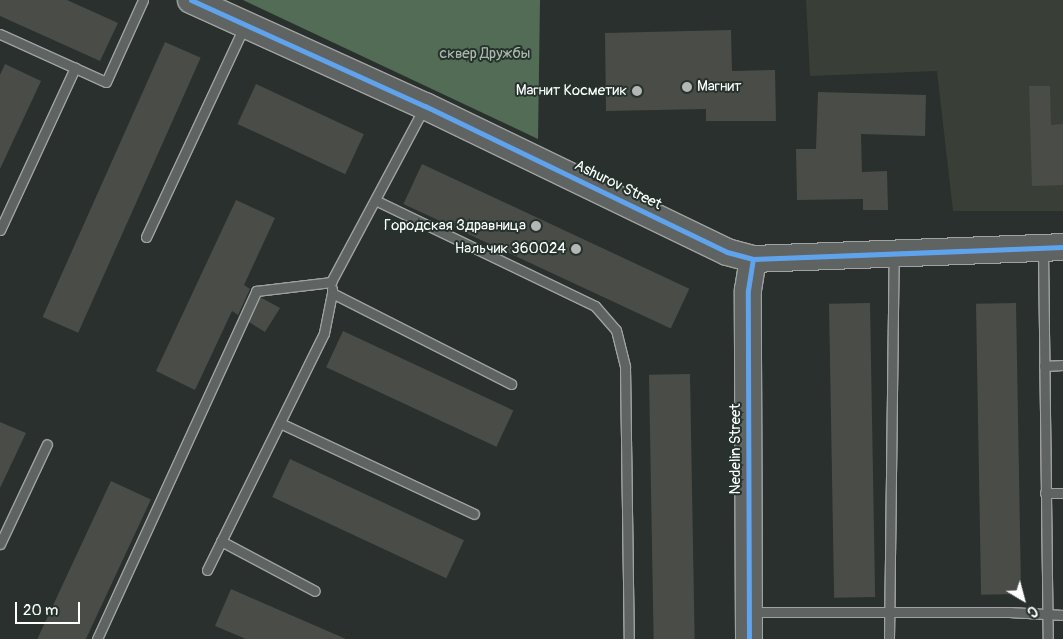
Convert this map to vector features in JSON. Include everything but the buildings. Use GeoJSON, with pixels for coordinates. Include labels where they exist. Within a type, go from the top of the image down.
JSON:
{"type":"FeatureCollection","features":[{"type":"Feature","properties":{"kind":"street","name":"Ashurov Street"},"geometry":{"type":"LineString","coordinates":[[191,0],[425,106],[727,252],[752,258],[894,251],[1053,247]]}},
{"type":"Feature","properties":{"kind":"street","name":"Nedelin Street"},"geometry":{"type":"LineString","coordinates":[[749,639],[748,290],[752,258]]}},
{"type":"Feature","properties":{"kind":"lane"},"geometry":{"type":"LineString","coordinates":[[0,34],[106,82],[143,0]]}},
{"type":"Feature","properties":{"kind":"lane"},"geometry":{"type":"LineString","coordinates":[[146,237],[245,24]]}},
{"type":"Feature","properties":{"kind":"lane"},"geometry":{"type":"LineString","coordinates":[[0,230],[75,68]]}},
{"type":"Feature","properties":{"kind":"lane"},"geometry":{"type":"LineString","coordinates":[[207,570],[324,333],[332,292],[331,282],[377,200],[425,106]]}},
{"type":"Feature","properties":{"kind":"lane"},"geometry":{"type":"LineString","coordinates":[[377,200],[595,306],[616,330],[624,367],[630,639]]}},
{"type":"Feature","properties":{"kind":"lane"},"geometry":{"type":"LineString","coordinates":[[1048,639],[1044,366],[1053,247]]}},
{"type":"Feature","properties":{"kind":"lane"},"geometry":{"type":"LineString","coordinates":[[889,639],[894,251]]}},
{"type":"Feature","properties":{"kind":"lane"},"geometry":{"type":"LineString","coordinates":[[97,639],[256,291],[331,282]]}},
{"type":"Feature","properties":{"kind":"lane"},"geometry":{"type":"LineString","coordinates":[[332,292],[511,384]]}},
{"type":"Feature","properties":{"kind":"lane"},"geometry":{"type":"LineString","coordinates":[[1044,366],[1063,365]]}},
{"type":"Feature","properties":{"kind":"lane"},"geometry":{"type":"LineString","coordinates":[[280,423],[474,514]]}},
{"type":"Feature","properties":{"kind":"lane"},"geometry":{"type":"LineString","coordinates":[[0,544],[47,444]]}},
{"type":"Feature","properties":{"kind":"lane"},"geometry":{"type":"LineString","coordinates":[[1045,494],[1063,493]]}},
{"type":"Feature","properties":{"kind":"lane"},"geometry":{"type":"LineString","coordinates":[[222,541],[315,591]]}},
{"type":"Feature","properties":{"kind":"lane"},"geometry":{"type":"LineString","coordinates":[[748,612],[889,614],[1009,612],[1063,615]]}},
{"type":"Feature","properties":{"kind":"shaded area"},"geometry":{"type":"Polygon","coordinates":[[[806,0],[1063,0],[1063,211],[953,211],[937,71],[810,76],[806,0]]]}},
{"type":"Feature","properties":{"kind":"green space","name":"сквер Дружбы"},"geometry":{"type":"Polygon","coordinates":[[[243,0],[540,0],[538,139],[243,0]]]}},
{"type":"Feature","properties":{"kind":"cycle path"},"geometry":{"type":"LineString","coordinates":[[191,0],[425,106],[727,252],[753,259],[1063,247]]}},
{"type":"Feature","properties":{"kind":"cycle path"},"geometry":{"type":"LineString","coordinates":[[749,639],[748,290],[753,259]]}},
{"type":"Feature","properties":{"kind":"place","name":"Магнит"},"geometry":{"type":"Point","coordinates":[687,87]}},
{"type":"Feature","properties":{"kind":"place","name":"Магнит Косметик"},"geometry":{"type":"Point","coordinates":[637,91]}},
{"type":"Feature","properties":{"kind":"place","name":"Городская Здравница"},"geometry":{"type":"Point","coordinates":[536,226]}},
{"type":"Feature","properties":{"kind":"place","name":"Нальчик 360024"},"geometry":{"type":"Point","coordinates":[576,249]}}]}
